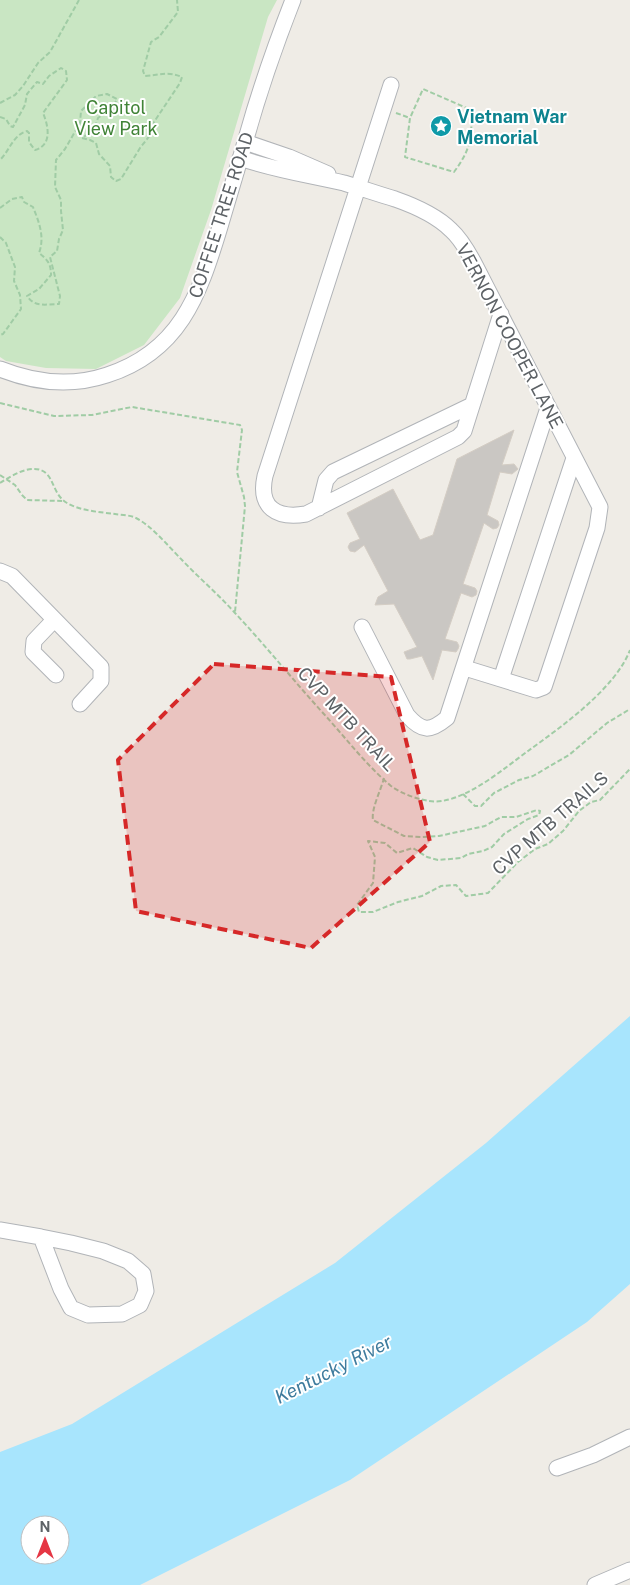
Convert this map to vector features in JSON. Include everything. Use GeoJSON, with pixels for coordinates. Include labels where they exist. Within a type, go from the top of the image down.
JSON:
{"type":"FeatureCollection","features":[{"type":"Feature","properties":{"kind":"street","name":"COFFEE TREE ROAD"},"geometry":{"type":"LineString","coordinates":[[0,369],[38,381],[55,382],[78,382],[115,373],[137,362],[158,347],[181,322],[199,291],[270,62],[293,0]]}},
{"type":"Feature","properties":{"kind":"street"},"geometry":{"type":"LineString","coordinates":[[392,84],[265,476],[262,488],[269,507],[280,514],[293,516],[306,514],[458,437],[464,430],[501,314]]}},
{"type":"Feature","properties":{"kind":"street","name":"VERNON COOPER LANE"},"geometry":{"type":"LineString","coordinates":[[245,142],[304,163],[359,188],[421,210],[437,218],[452,230],[473,261],[600,507],[597,528],[544,686],[536,690],[501,679]]}},
{"type":"Feature","properties":{"kind":"street","name":"VERNON COOPER LANE"},"geometry":{"type":"LineString","coordinates":[[240,158],[280,170],[359,188]]}},
{"type":"Feature","properties":{"kind":"street"},"geometry":{"type":"LineString","coordinates":[[319,508],[326,480],[333,472],[472,405]]}},
{"type":"Feature","properties":{"kind":"street"},"geometry":{"type":"LineString","coordinates":[[362,627],[407,715],[416,726],[428,729],[438,725],[447,718],[548,408]]}},
{"type":"Feature","properties":{"kind":"street"},"geometry":{"type":"LineString","coordinates":[[464,668],[501,679],[574,458]]}},
{"type":"Feature","properties":{"kind":"street"},"geometry":{"type":"LineString","coordinates":[[0,571],[12,576],[101,667],[101,681],[80,704]]}},
{"type":"Feature","properties":{"kind":"street"},"geometry":{"type":"LineString","coordinates":[[54,620],[34,641],[33,652],[56,675]]}},
{"type":"Feature","properties":{"kind":"street"},"geometry":{"type":"LineString","coordinates":[[0,1230],[41,1237],[103,1251],[128,1262],[143,1274],[146,1291],[140,1304],[122,1314],[88,1315],[71,1308],[61,1289],[41,1237]]}},
{"type":"Feature","properties":{"kind":"street"},"geometry":{"type":"LineString","coordinates":[[557,1468],[593,1455],[630,1436]]}},
{"type":"Feature","properties":{"kind":"street"},"geometry":{"type":"LineString","coordinates":[[595,1585],[630,1570]]}},
{"type":"Feature","properties":{"kind":"path"},"geometry":{"type":"LineString","coordinates":[[0,103],[15,95],[38,63],[50,52],[79,0]]}},
{"type":"Feature","properties":{"kind":"path"},"geometry":{"type":"LineString","coordinates":[[0,208],[12,199],[22,197],[24,202],[33,207],[42,237],[39,253],[48,259],[51,265],[51,275],[39,288],[28,296],[30,301],[39,305],[59,304],[60,296],[50,258],[57,251],[63,230],[60,211],[61,200],[55,187],[56,160],[65,149],[80,123],[81,111],[96,96],[107,94],[117,99],[113,107],[98,118],[94,130],[82,138],[96,143],[99,154],[110,166],[110,177],[116,181],[121,179],[151,134],[154,122],[182,77],[175,74],[162,73],[145,76],[143,71],[151,42],[159,37],[178,12],[177,0]]}},
{"type":"Feature","properties":{"kind":"path"},"geometry":{"type":"LineString","coordinates":[[0,117],[6,119],[10,126],[13,127],[25,105],[27,94],[37,82],[43,84],[49,76],[61,68],[66,71],[67,80],[43,113],[48,125],[44,145],[35,150],[28,142],[29,133],[27,131],[24,132],[19,135],[0,160]]}},
{"type":"Feature","properties":{"kind":"path"},"geometry":{"type":"LineString","coordinates":[[423,89],[469,110],[472,121],[472,133],[463,160],[454,172],[405,157],[410,118],[423,89]]}},
{"type":"Feature","properties":{"kind":"path"},"geometry":{"type":"LineString","coordinates":[[384,109],[410,118]]}},
{"type":"Feature","properties":{"kind":"path"},"geometry":{"type":"LineString","coordinates":[[0,237],[6,243],[15,268],[14,281],[20,295],[21,309],[3,334],[0,335]]}},
{"type":"Feature","properties":{"kind":"path"},"geometry":{"type":"LineString","coordinates":[[0,403],[54,416],[92,415],[132,407],[240,425],[242,430],[237,472],[245,506],[235,612]]}},
{"type":"Feature","properties":{"kind":"path"},"geometry":{"type":"LineString","coordinates":[[0,482],[29,469],[39,469],[48,475],[64,502]]}},
{"type":"Feature","properties":{"kind":"path","name":"CVP MTB TRAIL"},"geometry":{"type":"LineString","coordinates":[[0,475],[15,485],[27,500],[64,502],[81,508],[135,518],[155,533],[235,612],[362,757],[400,791],[417,798],[432,802],[446,800],[479,786],[554,732],[606,688],[625,663],[630,650]]}},
{"type":"Feature","properties":{"kind":"path"},"geometry":{"type":"LineString","coordinates":[[463,794],[475,806],[481,806],[494,793],[519,780],[533,776],[568,755],[607,723],[630,710]]}},
{"type":"Feature","properties":{"kind":"path","name":"CVP MTB TRAILS"},"geometry":{"type":"LineString","coordinates":[[384,778],[372,813],[373,820],[404,836],[446,836],[459,831],[485,826],[501,817],[516,817],[536,810],[540,811],[540,813],[504,834],[483,852],[468,854],[461,858],[450,860],[438,860],[427,857],[413,848],[397,853],[385,843],[368,841],[376,856],[372,883],[356,905],[359,912],[373,912],[398,902],[422,896],[441,886],[456,885],[466,896],[488,893],[518,862],[535,849],[548,844],[563,831],[579,811],[591,802],[600,800],[630,769]]}},
{"type":"Feature","properties":{"kind":"highlighted area"},"geometry":{"type":"Polygon","coordinates":[[[214,664],[391,677],[430,842],[311,948],[136,911],[118,760],[214,664]]]}},
{"type":"Feature","properties":{"kind":"green space","name":"Capitol View Park"},"geometry":{"type":"Polygon","coordinates":[[[0,0],[277,0],[268,17],[211,210],[180,298],[144,345],[96,369],[46,368],[6,361],[0,357],[0,0]]]}},
{"type":"Feature","properties":{"kind":"water","name":"Kentucky River"},"geometry":{"type":"Polygon","coordinates":[[[630,1016],[630,1284],[587,1322],[350,1480],[140,1585],[0,1585],[0,1452],[72,1424],[335,1263],[486,1143],[630,1016]]]}},
{"type":"Feature","properties":{"kind":"building"},"geometry":{"type":"Polygon","coordinates":[[[514,430],[502,465],[514,464],[518,469],[512,474],[500,472],[487,515],[498,521],[499,525],[493,529],[484,523],[463,584],[475,588],[477,591],[476,595],[472,597],[461,593],[445,639],[457,642],[459,646],[456,652],[442,650],[433,680],[422,656],[407,659],[404,652],[417,647],[394,604],[375,605],[378,597],[388,591],[364,545],[355,552],[350,551],[348,547],[350,543],[360,539],[347,513],[393,489],[420,540],[433,535],[457,459],[514,430]]]}},
{"type":"Feature","properties":{"kind":"place","name":"Vietnam War Memorial"},"geometry":{"type":"Point","coordinates":[441,126]}}]}
